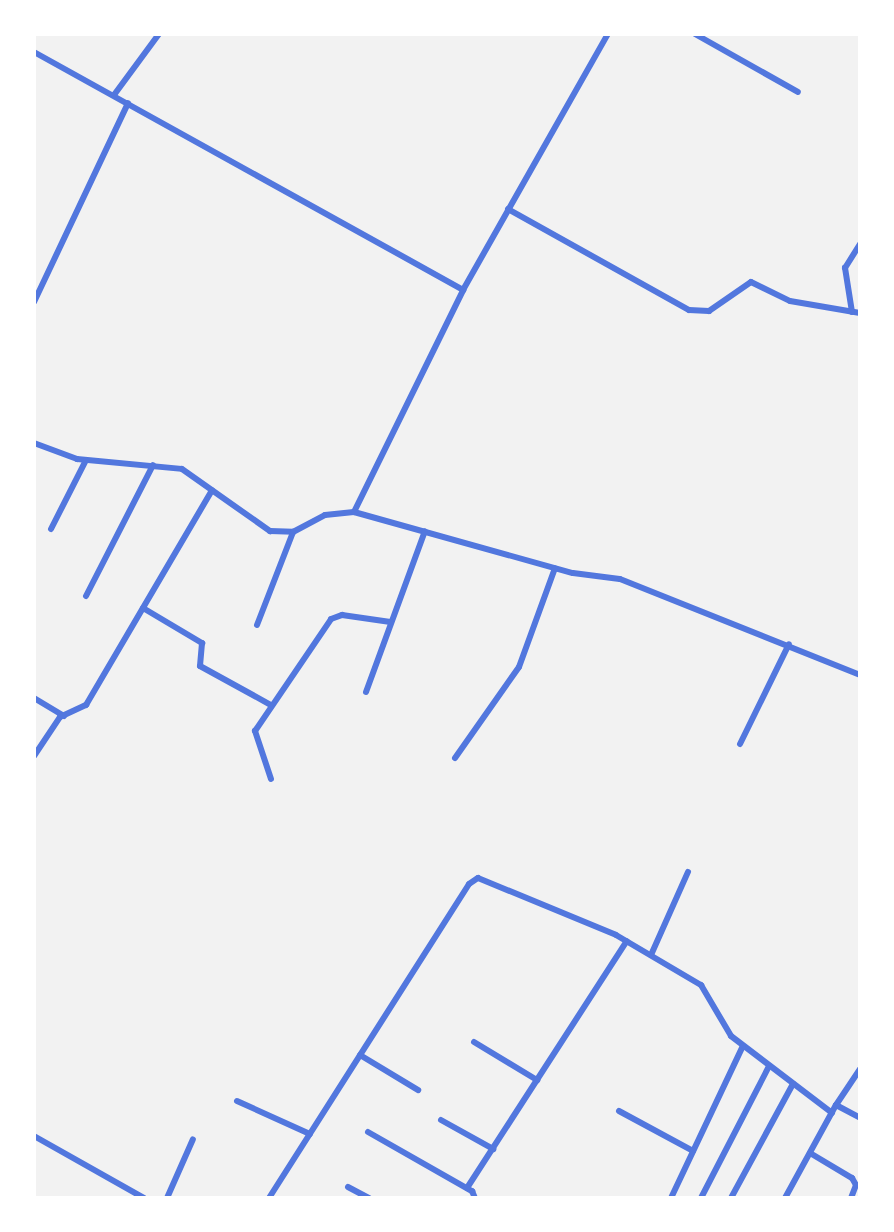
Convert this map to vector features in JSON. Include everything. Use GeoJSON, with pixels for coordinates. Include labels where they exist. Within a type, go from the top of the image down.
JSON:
{"type":"FeatureCollection","features":[{"type":"Feature","properties":{"kind":"street"},"geometry":{"type":"LineString","coordinates":[[114,95],[159,34]]}},
{"type":"Feature","properties":{"kind":"street"},"geometry":{"type":"LineString","coordinates":[[354,512],[463,290],[608,34]]}},
{"type":"Feature","properties":{"kind":"street"},"geometry":{"type":"LineString","coordinates":[[695,34],[798,92]]}},
{"type":"Feature","properties":{"kind":"street"},"geometry":{"type":"LineString","coordinates":[[34,52],[463,290]]}},
{"type":"Feature","properties":{"kind":"street"},"geometry":{"type":"LineString","coordinates":[[34,302],[128,103]]}},
{"type":"Feature","properties":{"kind":"street"},"geometry":{"type":"LineString","coordinates":[[508,209],[689,310],[709,311],[751,282],[790,301],[860,313]]}},
{"type":"Feature","properties":{"kind":"street"},"geometry":{"type":"LineString","coordinates":[[852,312],[845,268],[860,244]]}},
{"type":"Feature","properties":{"kind":"street"},"geometry":{"type":"LineString","coordinates":[[34,443],[86,460],[182,469],[270,531],[293,532],[325,515],[354,512],[555,568],[620,579],[789,644],[860,675]]}},
{"type":"Feature","properties":{"kind":"street"},"geometry":{"type":"LineString","coordinates":[[51,529],[86,460]]}},
{"type":"Feature","properties":{"kind":"street"},"geometry":{"type":"LineString","coordinates":[[86,596],[153,465]]}},
{"type":"Feature","properties":{"kind":"street"},"geometry":{"type":"LineString","coordinates":[[34,756],[64,716],[86,705],[212,490]]}},
{"type":"Feature","properties":{"kind":"street"},"geometry":{"type":"LineString","coordinates":[[366,692],[425,531]]}},
{"type":"Feature","properties":{"kind":"street"},"geometry":{"type":"LineString","coordinates":[[257,625],[293,532]]}},
{"type":"Feature","properties":{"kind":"street"},"geometry":{"type":"LineString","coordinates":[[455,758],[519,667],[555,568]]}},
{"type":"Feature","properties":{"kind":"street"},"geometry":{"type":"LineString","coordinates":[[143,608],[202,643],[200,666],[271,705]]}},
{"type":"Feature","properties":{"kind":"street"},"geometry":{"type":"LineString","coordinates":[[271,779],[255,731],[331,619],[342,615],[390,622]]}},
{"type":"Feature","properties":{"kind":"street"},"geometry":{"type":"LineString","coordinates":[[740,744],[789,644]]}},
{"type":"Feature","properties":{"kind":"street"},"geometry":{"type":"LineString","coordinates":[[34,698],[64,716]]}},
{"type":"Feature","properties":{"kind":"street"},"geometry":{"type":"LineString","coordinates":[[651,955],[688,872]]}},
{"type":"Feature","properties":{"kind":"street"},"geometry":{"type":"LineString","coordinates":[[269,1198],[478,878],[627,941],[708,990],[724,1026],[743,1046],[832,1113]]}},
{"type":"Feature","properties":{"kind":"street"},"geometry":{"type":"LineString","coordinates":[[467,1188],[627,941]]}},
{"type":"Feature","properties":{"kind":"street"},"geometry":{"type":"LineString","coordinates":[[474,1042],[537,1080]]}},
{"type":"Feature","properties":{"kind":"street"},"geometry":{"type":"LineString","coordinates":[[671,1198],[743,1046]]}},
{"type":"Feature","properties":{"kind":"street"},"geometry":{"type":"LineString","coordinates":[[360,1055],[418,1090]]}},
{"type":"Feature","properties":{"kind":"street"},"geometry":{"type":"LineString","coordinates":[[701,1198],[769,1066]]}},
{"type":"Feature","properties":{"kind":"street"},"geometry":{"type":"LineString","coordinates":[[785,1198],[836,1105],[860,1069]]}},
{"type":"Feature","properties":{"kind":"street"},"geometry":{"type":"LineString","coordinates":[[731,1198],[793,1084]]}},
{"type":"Feature","properties":{"kind":"street"},"geometry":{"type":"LineString","coordinates":[[237,1101],[310,1134]]}},
{"type":"Feature","properties":{"kind":"street"},"geometry":{"type":"LineString","coordinates":[[836,1105],[860,1118]]}},
{"type":"Feature","properties":{"kind":"street"},"geometry":{"type":"LineString","coordinates":[[619,1111],[693,1151]]}},
{"type":"Feature","properties":{"kind":"street"},"geometry":{"type":"LineString","coordinates":[[441,1120],[493,1149]]}},
{"type":"Feature","properties":{"kind":"street"},"geometry":{"type":"LineString","coordinates":[[368,1132],[467,1188],[475,1198]]}},
{"type":"Feature","properties":{"kind":"street"},"geometry":{"type":"LineString","coordinates":[[34,1136],[144,1198]]}},
{"type":"Feature","properties":{"kind":"street"},"geometry":{"type":"LineString","coordinates":[[167,1198],[193,1139]]}},
{"type":"Feature","properties":{"kind":"street"},"geometry":{"type":"LineString","coordinates":[[810,1153],[852,1178],[856,1185],[851,1198]]}},
{"type":"Feature","properties":{"kind":"street"},"geometry":{"type":"LineString","coordinates":[[348,1187],[369,1198]]}}]}
